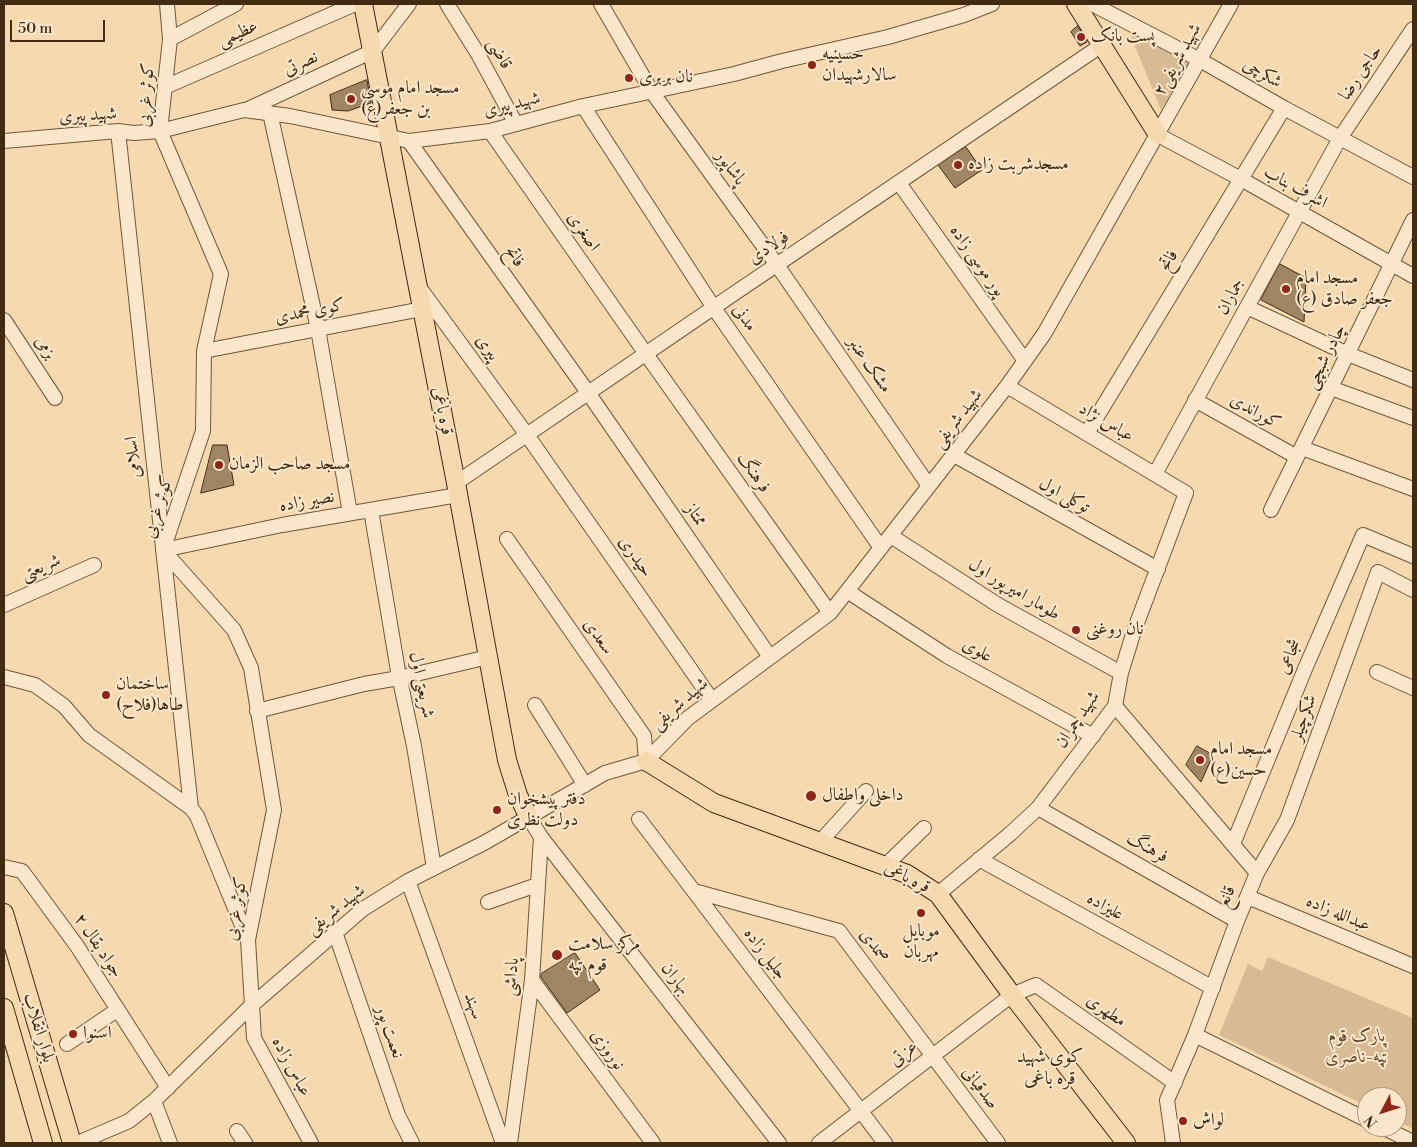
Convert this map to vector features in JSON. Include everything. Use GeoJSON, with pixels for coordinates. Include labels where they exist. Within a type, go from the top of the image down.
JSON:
{"type":"FeatureCollection","features":[{"type":"Feature","properties":{"kind":"main road","name":"قره باغی"},"geometry":{"type":"LineString","coordinates":[[363,4],[457,489],[507,760],[518,795],[528,816]]}},
{"type":"Feature","properties":{"kind":"main road"},"geometry":{"type":"LineString","coordinates":[[1076,4],[1158,135]]}},
{"type":"Feature","properties":{"kind":"main road","name":"قره باغی"},"geometry":{"type":"LineString","coordinates":[[646,761],[714,804],[907,874],[938,894],[1012,995],[1126,1143]]}},
{"type":"Feature","properties":{"kind":"main road","name":"بلوار انقلاب"},"geometry":{"type":"LineString","coordinates":[[4,913],[72,1143]]}},
{"type":"Feature","properties":{"kind":"main road","name":"بلوار انقلاب"},"geometry":{"type":"LineString","coordinates":[[4,1008],[43,1143]]}},
{"type":"Feature","properties":{"kind":"street","name":"کوثر غربی"},"geometry":{"type":"LineString","coordinates":[[167,4],[170,39],[160,131],[221,274],[204,351],[203,431],[163,550],[234,630],[251,668],[274,810],[248,940],[252,1005]]}},
{"type":"Feature","properties":{"kind":"street"},"geometry":{"type":"LineString","coordinates":[[170,39],[236,4]]}},
{"type":"Feature","properties":{"kind":"street","name":"عظیمی"},"geometry":{"type":"LineString","coordinates":[[165,87],[354,4]]}},
{"type":"Feature","properties":{"kind":"street"},"geometry":{"type":"LineString","coordinates":[[373,51],[409,4]]}},
{"type":"Feature","properties":{"kind":"street","name":"قاضی"},"geometry":{"type":"LineString","coordinates":[[447,4],[478,54],[516,124]]}},
{"type":"Feature","properties":{"kind":"street","name":"پاشاپور"},"geometry":{"type":"LineString","coordinates":[[601,4],[652,92],[777,265]]}},
{"type":"Feature","properties":{"kind":"street","name":"شهید پیری"},"geometry":{"type":"LineString","coordinates":[[4,141],[118,131],[134,133],[160,131],[244,110],[290,116],[409,141],[490,131],[583,106],[734,74],[888,37],[964,15],[992,4]]}},
{"type":"Feature","properties":{"kind":"street","name":"شکرچی"},"geometry":{"type":"LineString","coordinates":[[1092,4],[1200,60],[1284,108],[1413,177]]}},
{"type":"Feature","properties":{"kind":"street","name":"شهید شریفی۲"},"geometry":{"type":"LineString","coordinates":[[1158,135],[1231,4]]}},
{"type":"Feature","properties":{"kind":"street","name":"حاجی رضا"},"geometry":{"type":"LineString","coordinates":[[1340,138],[1413,29]]}},
{"type":"Feature","properties":{"kind":"street","name":"فولادی"},"geometry":{"type":"LineString","coordinates":[[457,489],[527,435],[971,132],[1102,45]]}},
{"type":"Feature","properties":{"kind":"street","name":"نصرتی"},"geometry":{"type":"LineString","coordinates":[[244,110],[373,51]]}},
{"type":"Feature","properties":{"kind":"street","name":"مدنی"},"geometry":{"type":"LineString","coordinates":[[583,106],[714,308],[881,548]]}},
{"type":"Feature","properties":{"kind":"street","name":"فاتح"},"geometry":{"type":"LineString","coordinates":[[1087,433],[1284,108]]}},
{"type":"Feature","properties":{"kind":"street"},"geometry":{"type":"LineString","coordinates":[[270,113],[318,329],[350,513]]}},
{"type":"Feature","properties":{"kind":"street","name":"اسلامی"},"geometry":{"type":"LineString","coordinates":[[118,131],[190,808]]}},
{"type":"Feature","properties":{"kind":"street","name":"اصغری"},"geometry":{"type":"LineString","coordinates":[[490,131],[646,354]]}},
{"type":"Feature","properties":{"kind":"street","name":"اشرف بناب"},"geometry":{"type":"LineString","coordinates":[[1158,135],[1241,179],[1413,276]]}},
{"type":"Feature","properties":{"kind":"street","name":"شهید شریفى"},"geometry":{"type":"LineString","coordinates":[[78,1143],[128,1121],[154,1101],[252,1005],[363,909],[408,881],[484,843],[605,773],[646,761],[688,718],[830,613],[1007,386],[1044,334],[1158,135]]}},
{"type":"Feature","properties":{"kind":"street","name":"جماران"},"geometry":{"type":"LineString","coordinates":[[1154,474],[1340,138]]}},
{"type":"Feature","properties":{"kind":"street","name":"فاتح"},"geometry":{"type":"LineString","coordinates":[[409,141],[588,394]]}},
{"type":"Feature","properties":{"kind":"street","name":"پور موسی زاده"},"geometry":{"type":"LineString","coordinates":[[898,183],[1025,361]]}},
{"type":"Feature","properties":{"kind":"street","name":"چادر شبچی"},"geometry":{"type":"LineString","coordinates":[[1272,510],[1413,220]]}},
{"type":"Feature","properties":{"kind":"street","name":"مشک عنبر"},"geometry":{"type":"LineString","coordinates":[[777,265],[929,486]]}},
{"type":"Feature","properties":{"kind":"street","name":"پیری"},"geometry":{"type":"LineString","coordinates":[[417,283],[527,435]]}},
{"type":"Feature","properties":{"kind":"street"},"geometry":{"type":"LineString","coordinates":[[1247,307],[1348,354],[1413,380]]}},
{"type":"Feature","properties":{"kind":"street","name":"کوی محمدی"},"geometry":{"type":"LineString","coordinates":[[204,351],[422,309]]}},
{"type":"Feature","properties":{"kind":"street","name":"بزمی"},"geometry":{"type":"LineString","coordinates":[[4,320],[55,398]]}},
{"type":"Feature","properties":{"kind":"street","name":"فرهنگ"},"geometry":{"type":"LineString","coordinates":[[646,354],[830,613]]}},
{"type":"Feature","properties":{"kind":"street","name":"عباس نژاد"},"geometry":{"type":"LineString","coordinates":[[1007,386],[1186,493]]}},
{"type":"Feature","properties":{"kind":"street"},"geometry":{"type":"LineString","coordinates":[[1331,388],[1413,418]]}},
{"type":"Feature","properties":{"kind":"street","name":"ممتاز"},"geometry":{"type":"LineString","coordinates":[[588,394],[770,657]]}},
{"type":"Feature","properties":{"kind":"street","name":"کوراندی"},"geometry":{"type":"LineString","coordinates":[[1195,400],[1300,453],[1413,489]]}},
{"type":"Feature","properties":{"kind":"street","name":"حیدری"},"geometry":{"type":"LineString","coordinates":[[527,435],[712,700]]}},
{"type":"Feature","properties":{"kind":"street","name":"توکلی اول"},"geometry":{"type":"LineString","coordinates":[[954,455],[1158,569]]}},
{"type":"Feature","properties":{"kind":"street","name":"نصیر زاده"},"geometry":{"type":"LineString","coordinates":[[163,550],[282,525],[371,510],[457,489]]}},
{"type":"Feature","properties":{"kind":"street","name":"شهید چمران"},"geometry":{"type":"LineString","coordinates":[[938,894],[1038,808],[1115,706],[1121,672],[1134,631],[1186,493]]}},
{"type":"Feature","properties":{"kind":"street","name":"شریعتی اول"},"geometry":{"type":"LineString","coordinates":[[371,510],[399,678],[414,746],[434,868]]}},
{"type":"Feature","properties":{"kind":"street","name":"شجاعی"},"geometry":{"type":"LineString","coordinates":[[1233,844],[1363,535],[1413,556]]}},
{"type":"Feature","properties":{"kind":"street","name":"طومار امیرپور اول"},"geometry":{"type":"LineString","coordinates":[[891,536],[998,605],[1121,672]]}},
{"type":"Feature","properties":{"kind":"street","name":"سعدی"},"geometry":{"type":"LineString","coordinates":[[507,539],[644,736],[646,761]]}},
{"type":"Feature","properties":{"kind":"street","name":"شریعتی"},"geometry":{"type":"LineString","coordinates":[[4,605],[94,565]]}},
{"type":"Feature","properties":{"kind":"street","name":"شکرچیلر"},"geometry":{"type":"LineString","coordinates":[[1257,873],[1287,820],[1378,572],[1413,590]]}},
{"type":"Feature","properties":{"kind":"street","name":"علوی"},"geometry":{"type":"LineString","coordinates":[[847,591],[947,656],[1093,736]]}},
{"type":"Feature","properties":{"kind":"street"},"geometry":{"type":"LineString","coordinates":[[258,711],[364,684],[399,678],[488,657]]}},
{"type":"Feature","properties":{"kind":"street"},"geometry":{"type":"LineString","coordinates":[[1376,672],[1413,688]]}},
{"type":"Feature","properties":{"kind":"street","name":"اسلامی"},"geometry":{"type":"LineString","coordinates":[[4,677],[35,686],[42,690],[64,706],[89,735],[190,808],[198,816],[248,940]]}},
{"type":"Feature","properties":{"kind":"street"},"geometry":{"type":"LineString","coordinates":[[535,705],[585,785]]}},
{"type":"Feature","properties":{"kind":"street","name":"قانع"},"geometry":{"type":"LineString","coordinates":[[1115,706],[1257,873],[1237,921],[1196,1035],[1167,1100],[1173,1143]]}},
{"type":"Feature","properties":{"kind":"street"},"geometry":{"type":"LineString","coordinates":[[820,842],[866,791]]}},
{"type":"Feature","properties":{"kind":"street","name":"فرهنگ"},"geometry":{"type":"LineString","coordinates":[[1038,808],[1237,921]]}},
{"type":"Feature","properties":{"kind":"street"},"geometry":{"type":"LineString","coordinates":[[528,816],[541,837]]}},
{"type":"Feature","properties":{"kind":"street","name":"جلیل زاده"},"geometry":{"type":"LineString","coordinates":[[640,819],[885,1143]]}},
{"type":"Feature","properties":{"kind":"street"},"geometry":{"type":"LineString","coordinates":[[885,866],[924,828]]}},
{"type":"Feature","properties":{"kind":"street","name":"پاداشی"},"geometry":{"type":"LineString","coordinates":[[510,1143],[532,980],[541,837]]}},
{"type":"Feature","properties":{"kind":"street","name":"بهاران"},"geometry":{"type":"LineString","coordinates":[[541,837],[779,1143]]}},
{"type":"Feature","properties":{"kind":"street","name":"علیزاده"},"geometry":{"type":"LineString","coordinates":[[979,859],[1212,988]]}},
{"type":"Feature","properties":{"kind":"street","name":"جواد بقال ۲"},"geometry":{"type":"LineString","coordinates":[[4,867],[22,871],[77,946],[168,1088]]}},
{"type":"Feature","properties":{"kind":"street","name":"سهند"},"geometry":{"type":"LineString","coordinates":[[408,881],[503,1143]]}},
{"type":"Feature","properties":{"kind":"street"},"geometry":{"type":"LineString","coordinates":[[488,902],[537,885]]}},
{"type":"Feature","properties":{"kind":"street","name":"صمدی"},"geometry":{"type":"LineString","coordinates":[[694,891],[839,931],[933,1056]]}},
{"type":"Feature","properties":{"kind":"street","name":"عبدالله زاده"},"geometry":{"type":"LineString","coordinates":[[1248,897],[1413,966]]}},
{"type":"Feature","properties":{"kind":"street","name":"نعمت پور"},"geometry":{"type":"LineString","coordinates":[[335,932],[398,1115],[412,1143]]}},
{"type":"Feature","properties":{"kind":"street","name":"نوروزی"},"geometry":{"type":"LineString","coordinates":[[532,980],[653,1143]]}},
{"type":"Feature","properties":{"kind":"street","name":"مطهری"},"geometry":{"type":"LineString","coordinates":[[1012,995],[1036,985],[1175,1083]]}},
{"type":"Feature","properties":{"kind":"street","name":"عزتی"},"geometry":{"type":"LineString","coordinates":[[819,1143],[1012,995]]}},
{"type":"Feature","properties":{"kind":"street","name":"عباس زاده"},"geometry":{"type":"LineString","coordinates":[[252,1005],[254,1038],[311,1143]]}},
{"type":"Feature","properties":{"kind":"street"},"geometry":{"type":"LineString","coordinates":[[67,1044],[117,1010]]}},
{"type":"Feature","properties":{"kind":"street"},"geometry":{"type":"LineString","coordinates":[[1196,1035],[1357,1115]]}},
{"type":"Feature","properties":{"kind":"street","name":"صدقیانی"},"geometry":{"type":"LineString","coordinates":[[933,1056],[998,1143]]}},
{"type":"Feature","properties":{"kind":"street"},"geometry":{"type":"LineString","coordinates":[[154,1101],[170,1143]]}},
{"type":"Feature","properties":{"kind":"street"},"geometry":{"type":"LineString","coordinates":[[237,1131],[244,1143]]}},
{"type":"Feature","properties":{"kind":"green space"},"geometry":{"type":"Polygon","coordinates":[[[1128,29],[1189,62],[1161,110],[1128,29]]]}},
{"type":"Feature","properties":{"kind":"green space","name":"پارک قوم تپه-ناصری"},"geometry":{"type":"Polygon","coordinates":[[[1268,957],[1413,1018],[1413,1129],[1407,1126],[1407,1087],[1357,1087],[1357,1101],[1219,1035],[1248,964],[1262,971],[1268,957]]]}},
{"type":"Feature","properties":{"kind":"building"},"geometry":{"type":"Polygon","coordinates":[[[1078,26],[1087,42],[1080,46],[1071,32],[1078,26]]]}},
{"type":"Feature","properties":{"kind":"building","name":"مسجد امام موسی بن جعفر(ع)"},"geometry":{"type":"Polygon","coordinates":[[[367,80],[371,103],[348,111],[332,110],[330,95],[367,80]]]}},
{"type":"Feature","properties":{"kind":"building","name":"مسجدشربت زاده"},"geometry":{"type":"Polygon","coordinates":[[[966,147],[982,170],[955,188],[938,165],[966,147]]]}},
{"type":"Feature","properties":{"kind":"building","name":"مسجد امام جعفر صادق (ع)"},"geometry":{"type":"Polygon","coordinates":[[[1280,264],[1306,278],[1304,322],[1261,300],[1280,264]]]}},
{"type":"Feature","properties":{"kind":"building","name":"مسجد صاحب الزمان"},"geometry":{"type":"Polygon","coordinates":[[[213,445],[227,445],[234,485],[201,493],[213,445]]]}},
{"type":"Feature","properties":{"kind":"building","name":"مسجد امام حسین(ع)"},"geometry":{"type":"Polygon","coordinates":[[[1197,746],[1213,755],[1201,782],[1186,765],[1197,746]]]}},
{"type":"Feature","properties":{"kind":"building"},"geometry":{"type":"Polygon","coordinates":[[[575,953],[600,990],[567,1013],[541,977],[541,974],[575,953]]]}},
{"type":"Feature","properties":{"kind":"place","name":"پست بانک"},"geometry":{"type":"Point","coordinates":[1081,37]}},
{"type":"Feature","properties":{"kind":"place","name":"حسینیه سالارشهیدان"},"geometry":{"type":"Point","coordinates":[812,65]}},
{"type":"Feature","properties":{"kind":"place","name":"نان بربری"},"geometry":{"type":"Point","coordinates":[629,78]}},
{"type":"Feature","properties":{"kind":"place","name":"مسجد امام موسی بن جعفر(ع)"},"geometry":{"type":"Point","coordinates":[351,99]}},
{"type":"Feature","properties":{"kind":"place","name":"مسجدشربت زاده"},"geometry":{"type":"Point","coordinates":[958,165]}},
{"type":"Feature","properties":{"kind":"place","name":"مسجد امام جعفر صادق (ع)"},"geometry":{"type":"Point","coordinates":[1286,289]}},
{"type":"Feature","properties":{"kind":"place","name":"مسجد صاحب الزمان"},"geometry":{"type":"Point","coordinates":[219,465]}},
{"type":"Feature","properties":{"kind":"place","name":"نان روغنی"},"geometry":{"type":"Point","coordinates":[1076,630]}},
{"type":"Feature","properties":{"kind":"place","name":"ساختمان طاها(فلاح)"},"geometry":{"type":"Point","coordinates":[106,695]}},
{"type":"Feature","properties":{"kind":"place","name":"مسجد امام حسین(ع)"},"geometry":{"type":"Point","coordinates":[1200,760]}},
{"type":"Feature","properties":{"kind":"place","name":"داخلی واطفال"},"geometry":{"type":"Point","coordinates":[811,796]}},
{"type":"Feature","properties":{"kind":"place","name":"دفتر پیشخوان دولت نظری"},"geometry":{"type":"Point","coordinates":[497,810]}},
{"type":"Feature","properties":{"kind":"place","name":"موبایل مهربان"},"geometry":{"type":"Point","coordinates":[921,913]}},
{"type":"Feature","properties":{"kind":"place","name":"مرکز سلامت قوم تپه"},"geometry":{"type":"Point","coordinates":[557,955]}},
{"type":"Feature","properties":{"kind":"place","name":"اسنوا"},"geometry":{"type":"Point","coordinates":[73,1034]}},
{"type":"Feature","properties":{"kind":"place","name":"لواش"},"geometry":{"type":"Point","coordinates":[1183,1121]}},
{"type":"Feature","properties":{"kind":"district","name":"کوی شهید قره باغی"},"geometry":{"type":"Point","coordinates":[1050,1068]}}]}
